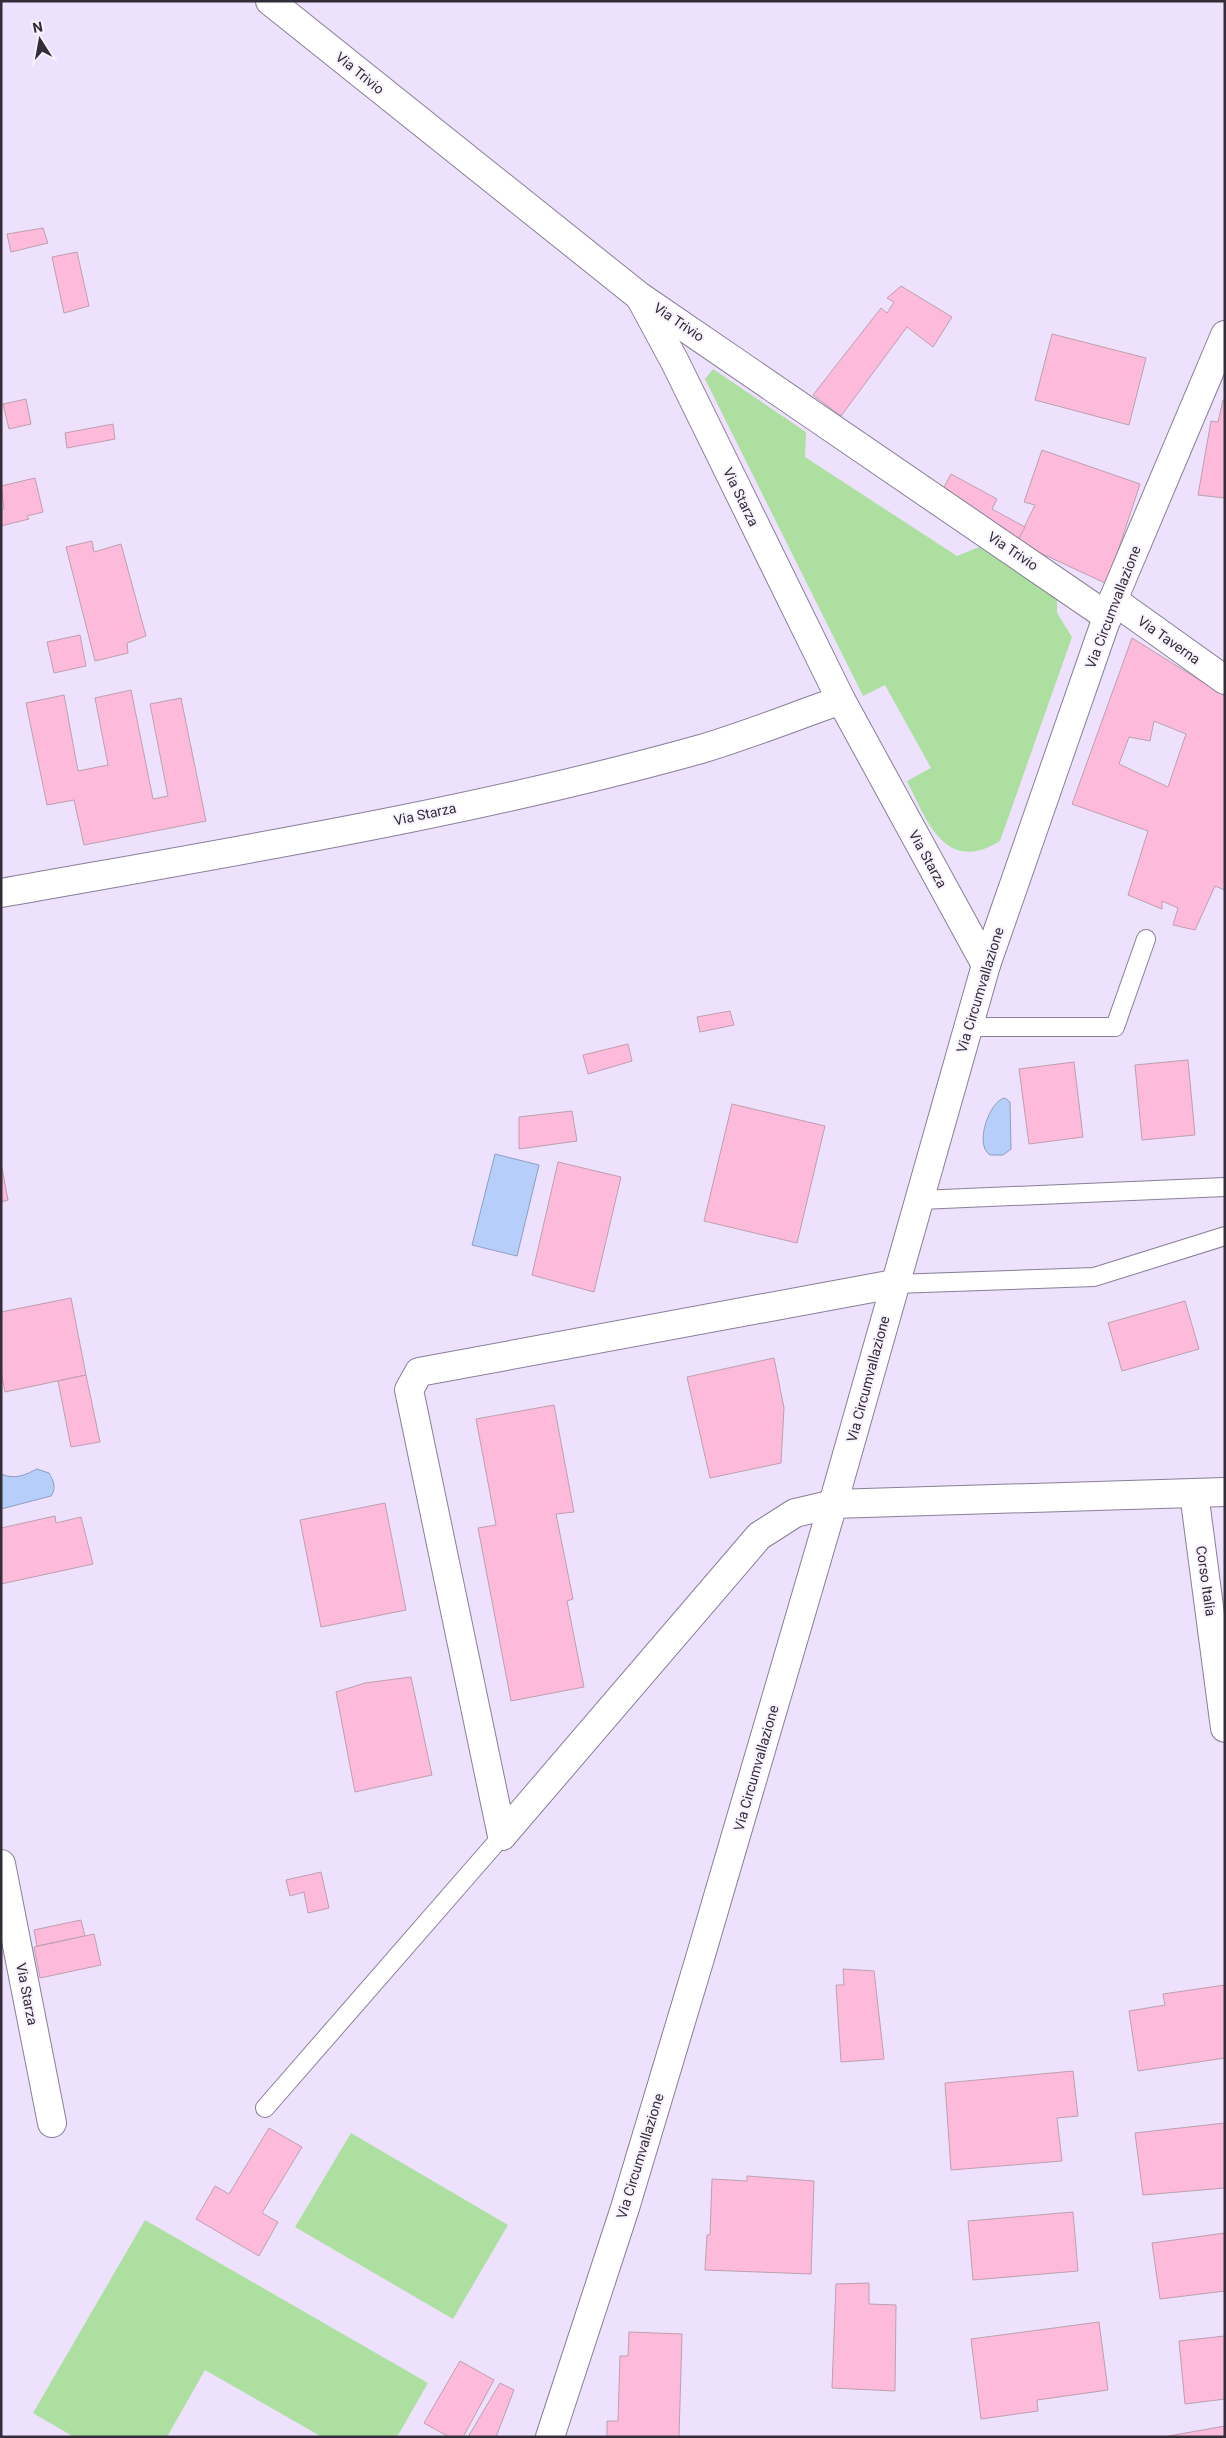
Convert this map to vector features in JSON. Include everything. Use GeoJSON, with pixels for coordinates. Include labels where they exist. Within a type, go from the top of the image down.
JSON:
{"type":"FeatureCollection","features":[{"type":"Feature","properties":{"kind":"street","name":"Via Trivio"},"geometry":{"type":"LineString","coordinates":[[270,1],[639,296],[1110,608]]}},
{"type":"Feature","properties":{"kind":"street","name":"Via Starza"},"geometry":{"type":"LineString","coordinates":[[639,296],[675,362],[841,700],[986,965]]}},
{"type":"Feature","properties":{"kind":"street","name":"Via Circumvallazione"},"geometry":{"type":"LineString","coordinates":[[550,2437],[625,2208],[834,1504],[894,1284],[920,1200],[986,965],[1110,608],[1225,335]]}},
{"type":"Feature","properties":{"kind":"street","name":"Via Taverna"},"geometry":{"type":"LineString","coordinates":[[1110,608],[1225,680]]}},
{"type":"Feature","properties":{"kind":"street","name":"Via Starza"},"geometry":{"type":"LineString","coordinates":[[1,893],[311,838],[503,798],[703,748],[841,700]]}},
{"type":"Feature","properties":{"kind":"street"},"geometry":{"type":"LineString","coordinates":[[502,1836],[410,1390],[419,1372],[894,1284]]}},
{"type":"Feature","properties":{"kind":"street"},"geometry":{"type":"LineString","coordinates":[[502,1836],[759,1536],[795,1514],[834,1504],[1225,1492]]}},
{"type":"Feature","properties":{"kind":"street","name":"Corso Italia"},"geometry":{"type":"LineString","coordinates":[[1194,1493],[1225,1728]]}},
{"type":"Feature","properties":{"kind":"street","name":"Via Starza"},"geometry":{"type":"LineString","coordinates":[[1,1864],[52,2123]]}},
{"type":"Feature","properties":{"kind":"lane"},"geometry":{"type":"LineString","coordinates":[[969,1027],[1115,1026],[1146,939]]}},
{"type":"Feature","properties":{"kind":"lane"},"geometry":{"type":"LineString","coordinates":[[920,1200],[1225,1187]]}},
{"type":"Feature","properties":{"kind":"lane"},"geometry":{"type":"LineString","coordinates":[[894,1284],[1094,1277],[1225,1236]]}},
{"type":"Feature","properties":{"kind":"lane"},"geometry":{"type":"LineString","coordinates":[[265,2108],[502,1836]]}},
{"type":"Feature","properties":{"kind":"green space"},"geometry":{"type":"Polygon","coordinates":[[[713,369],[806,432],[805,457],[957,556],[979,547],[1057,596],[1057,613],[1072,637],[1000,841],[981,850],[965,852],[952,848],[940,839],[931,827],[907,781],[931,768],[885,685],[863,696],[705,379],[713,369]]]}},
{"type":"Feature","properties":{"kind":"green space"},"geometry":{"type":"Polygon","coordinates":[[[351,2133],[508,2225],[453,2319],[295,2227],[351,2133]]]}},
{"type":"Feature","properties":{"kind":"green space"},"geometry":{"type":"Polygon","coordinates":[[[145,2220],[428,2383],[397,2437],[322,2437],[205,2370],[167,2437],[74,2437],[33,2413],[145,2220]]]}},
{"type":"Feature","properties":{"kind":"water"},"geometry":{"type":"Polygon","coordinates":[[[1005,1098],[1010,1102],[1011,1149],[1003,1155],[990,1155],[985,1149],[983,1142],[986,1123],[994,1106],[1005,1098]]]}},
{"type":"Feature","properties":{"kind":"water"},"geometry":{"type":"Polygon","coordinates":[[[495,1154],[539,1165],[517,1256],[472,1245],[495,1154]]]}},
{"type":"Feature","properties":{"kind":"water"},"geometry":{"type":"Polygon","coordinates":[[[37,1469],[49,1473],[54,1487],[51,1496],[1,1509],[1,1474],[15,1477],[37,1469]]]}},
{"type":"Feature","properties":{"kind":"building"},"geometry":{"type":"Polygon","coordinates":[[[43,228],[48,243],[11,252],[7,234],[43,228]]]}},
{"type":"Feature","properties":{"kind":"building"},"geometry":{"type":"Polygon","coordinates":[[[77,252],[89,306],[64,313],[52,257],[77,252]]]}},
{"type":"Feature","properties":{"kind":"building"},"geometry":{"type":"Polygon","coordinates":[[[901,286],[952,317],[933,347],[907,327],[841,416],[813,395],[881,308],[887,313],[894,302],[887,298],[901,286]]]}},
{"type":"Feature","properties":{"kind":"building"},"geometry":{"type":"Polygon","coordinates":[[[1052,334],[1146,358],[1129,425],[1035,400],[1052,334]]]}},
{"type":"Feature","properties":{"kind":"building"},"geometry":{"type":"Polygon","coordinates":[[[26,399],[31,424],[9,429],[3,404],[26,399]]]}},
{"type":"Feature","properties":{"kind":"building"},"geometry":{"type":"Polygon","coordinates":[[[1223,400],[1225,400],[1225,498],[1198,495],[1211,421],[1218,422],[1223,400]]]}},
{"type":"Feature","properties":{"kind":"building"},"geometry":{"type":"Polygon","coordinates":[[[113,424],[115,439],[67,448],[65,433],[113,424]]]}},
{"type":"Feature","properties":{"kind":"building"},"geometry":{"type":"Polygon","coordinates":[[[1042,450],[1140,484],[1107,584],[1017,542],[1035,505],[1024,502],[1042,450]]]}},
{"type":"Feature","properties":{"kind":"building"},"geometry":{"type":"Polygon","coordinates":[[[951,474],[997,499],[992,509],[1025,527],[1017,542],[938,498],[951,474]]]}},
{"type":"Feature","properties":{"kind":"building"},"geometry":{"type":"Polygon","coordinates":[[[35,478],[43,512],[27,516],[29,519],[1,526],[1,509],[4,509],[1,486],[35,478]]]}},
{"type":"Feature","properties":{"kind":"building"},"geometry":{"type":"Polygon","coordinates":[[[92,541],[94,552],[121,544],[146,636],[127,643],[128,653],[95,661],[66,547],[92,541]]]}},
{"type":"Feature","properties":{"kind":"building"},"geometry":{"type":"Polygon","coordinates":[[[80,635],[86,666],[54,673],[47,642],[80,635]]]}},
{"type":"Feature","properties":{"kind":"building"},"geometry":{"type":"Polygon","coordinates":[[[1132,638],[1225,696],[1225,890],[1215,886],[1195,930],[1173,925],[1178,908],[1162,901],[1162,909],[1128,895],[1148,831],[1072,804],[1132,638]],[[1154,721],[1150,741],[1129,737],[1119,764],[1168,787],[1186,734],[1154,721]]]}},
{"type":"Feature","properties":{"kind":"building"},"geometry":{"type":"Polygon","coordinates":[[[131,690],[153,799],[168,796],[150,704],[181,698],[206,821],[84,845],[74,800],[47,805],[26,703],[64,695],[78,771],[108,765],[95,698],[131,690]]]}},
{"type":"Feature","properties":{"kind":"building"},"geometry":{"type":"Polygon","coordinates":[[[730,1011],[734,1025],[700,1032],[697,1017],[730,1011]]]}},
{"type":"Feature","properties":{"kind":"building"},"geometry":{"type":"Polygon","coordinates":[[[628,1044],[632,1061],[588,1074],[583,1055],[628,1044]]]}},
{"type":"Feature","properties":{"kind":"building"},"geometry":{"type":"Polygon","coordinates":[[[1188,1060],[1195,1135],[1142,1140],[1135,1065],[1188,1060]]]}},
{"type":"Feature","properties":{"kind":"building"},"geometry":{"type":"Polygon","coordinates":[[[1074,1062],[1083,1137],[1029,1144],[1019,1069],[1074,1062]]]}},
{"type":"Feature","properties":{"kind":"building"},"geometry":{"type":"Polygon","coordinates":[[[732,1104],[825,1126],[797,1243],[704,1221],[732,1104]]]}},
{"type":"Feature","properties":{"kind":"building"},"geometry":{"type":"Polygon","coordinates":[[[572,1111],[577,1141],[519,1149],[519,1117],[572,1111]]]}},
{"type":"Feature","properties":{"kind":"building"},"geometry":{"type":"Polygon","coordinates":[[[558,1162],[621,1177],[594,1292],[532,1275],[558,1162]]]}},
{"type":"Feature","properties":{"kind":"building"},"geometry":{"type":"Polygon","coordinates":[[[1,1163],[8,1200],[1,1202],[1,1163]]]}},
{"type":"Feature","properties":{"kind":"building"},"geometry":{"type":"Polygon","coordinates":[[[71,1298],[86,1375],[5,1392],[1,1372],[1,1312],[71,1298]]]}},
{"type":"Feature","properties":{"kind":"building"},"geometry":{"type":"Polygon","coordinates":[[[1185,1301],[1199,1349],[1122,1371],[1108,1323],[1185,1301]]]}},
{"type":"Feature","properties":{"kind":"building"},"geometry":{"type":"Polygon","coordinates":[[[774,1358],[784,1408],[781,1463],[710,1478],[687,1377],[774,1358]]]}},
{"type":"Feature","properties":{"kind":"building"},"geometry":{"type":"Polygon","coordinates":[[[86,1375],[100,1442],[71,1447],[58,1381],[86,1375]]]}},
{"type":"Feature","properties":{"kind":"building"},"geometry":{"type":"Polygon","coordinates":[[[554,1405],[574,1512],[556,1514],[573,1599],[567,1601],[584,1687],[511,1701],[478,1528],[496,1525],[476,1419],[554,1405]]]}},
{"type":"Feature","properties":{"kind":"building"},"geometry":{"type":"Polygon","coordinates":[[[385,1503],[406,1610],[321,1627],[300,1520],[385,1503]]]}},
{"type":"Feature","properties":{"kind":"building"},"geometry":{"type":"Polygon","coordinates":[[[55,1516],[56,1523],[81,1517],[93,1564],[1,1584],[1,1528],[55,1516]]]}},
{"type":"Feature","properties":{"kind":"building"},"geometry":{"type":"Polygon","coordinates":[[[411,1677],[432,1775],[355,1792],[336,1692],[365,1683],[411,1677]]]}},
{"type":"Feature","properties":{"kind":"building"},"geometry":{"type":"Polygon","coordinates":[[[321,1872],[329,1908],[308,1913],[304,1892],[290,1896],[286,1880],[321,1872]]]}},
{"type":"Feature","properties":{"kind":"building"},"geometry":{"type":"Polygon","coordinates":[[[81,1920],[85,1936],[37,1946],[34,1930],[81,1920]]]}},
{"type":"Feature","properties":{"kind":"building"},"geometry":{"type":"Polygon","coordinates":[[[94,1934],[101,1965],[40,1978],[34,1947],[94,1934]]]}},
{"type":"Feature","properties":{"kind":"building"},"geometry":{"type":"Polygon","coordinates":[[[843,1969],[874,1971],[884,2059],[841,2062],[836,1985],[844,1985],[843,1969]]]}},
{"type":"Feature","properties":{"kind":"building"},"geometry":{"type":"Polygon","coordinates":[[[1225,1985],[1225,2058],[1138,2071],[1129,2011],[1165,2005],[1163,1994],[1225,1985]]]}},
{"type":"Feature","properties":{"kind":"building"},"geometry":{"type":"Polygon","coordinates":[[[1073,2071],[1078,2116],[1057,2118],[1062,2161],[951,2170],[945,2083],[1073,2071]]]}},
{"type":"Feature","properties":{"kind":"building"},"geometry":{"type":"Polygon","coordinates":[[[1225,2123],[1225,2188],[1143,2195],[1135,2133],[1225,2123]]]}},
{"type":"Feature","properties":{"kind":"building"},"geometry":{"type":"Polygon","coordinates":[[[269,2128],[302,2147],[262,2213],[278,2222],[259,2256],[196,2219],[215,2186],[229,2194],[269,2128]]]}},
{"type":"Feature","properties":{"kind":"building"},"geometry":{"type":"Polygon","coordinates":[[[747,2176],[814,2181],[811,2274],[705,2270],[707,2235],[710,2235],[712,2179],[747,2181],[747,2176]]]}},
{"type":"Feature","properties":{"kind":"building"},"geometry":{"type":"Polygon","coordinates":[[[1073,2212],[1078,2271],[973,2280],[968,2221],[1073,2212]]]}},
{"type":"Feature","properties":{"kind":"building"},"geometry":{"type":"Polygon","coordinates":[[[1225,2233],[1225,2291],[1160,2299],[1152,2243],[1225,2233]]]}},
{"type":"Feature","properties":{"kind":"building"},"geometry":{"type":"Polygon","coordinates":[[[869,2283],[869,2304],[896,2305],[895,2391],[832,2388],[836,2284],[869,2283]]]}},
{"type":"Feature","properties":{"kind":"building"},"geometry":{"type":"Polygon","coordinates":[[[1099,2322],[1108,2390],[1037,2400],[1038,2411],[981,2419],[971,2339],[1099,2322]]]}},
{"type":"Feature","properties":{"kind":"building"},"geometry":{"type":"Polygon","coordinates":[[[629,2332],[682,2334],[679,2437],[607,2437],[607,2421],[618,2421],[620,2356],[628,2356],[629,2332]]]}},
{"type":"Feature","properties":{"kind":"building"},"geometry":{"type":"Polygon","coordinates":[[[1225,2336],[1225,2399],[1185,2404],[1179,2341],[1225,2336]]]}},
{"type":"Feature","properties":{"kind":"building"},"geometry":{"type":"Polygon","coordinates":[[[460,2361],[494,2380],[463,2437],[449,2437],[424,2423],[460,2361]]]}},
{"type":"Feature","properties":{"kind":"building"},"geometry":{"type":"Polygon","coordinates":[[[500,2383],[514,2390],[496,2437],[468,2437],[500,2383]]]}},
{"type":"Feature","properties":{"kind":"building"},"geometry":{"type":"Polygon","coordinates":[[[1225,2426],[1225,2437],[1163,2437],[1225,2426]]]}}]}
